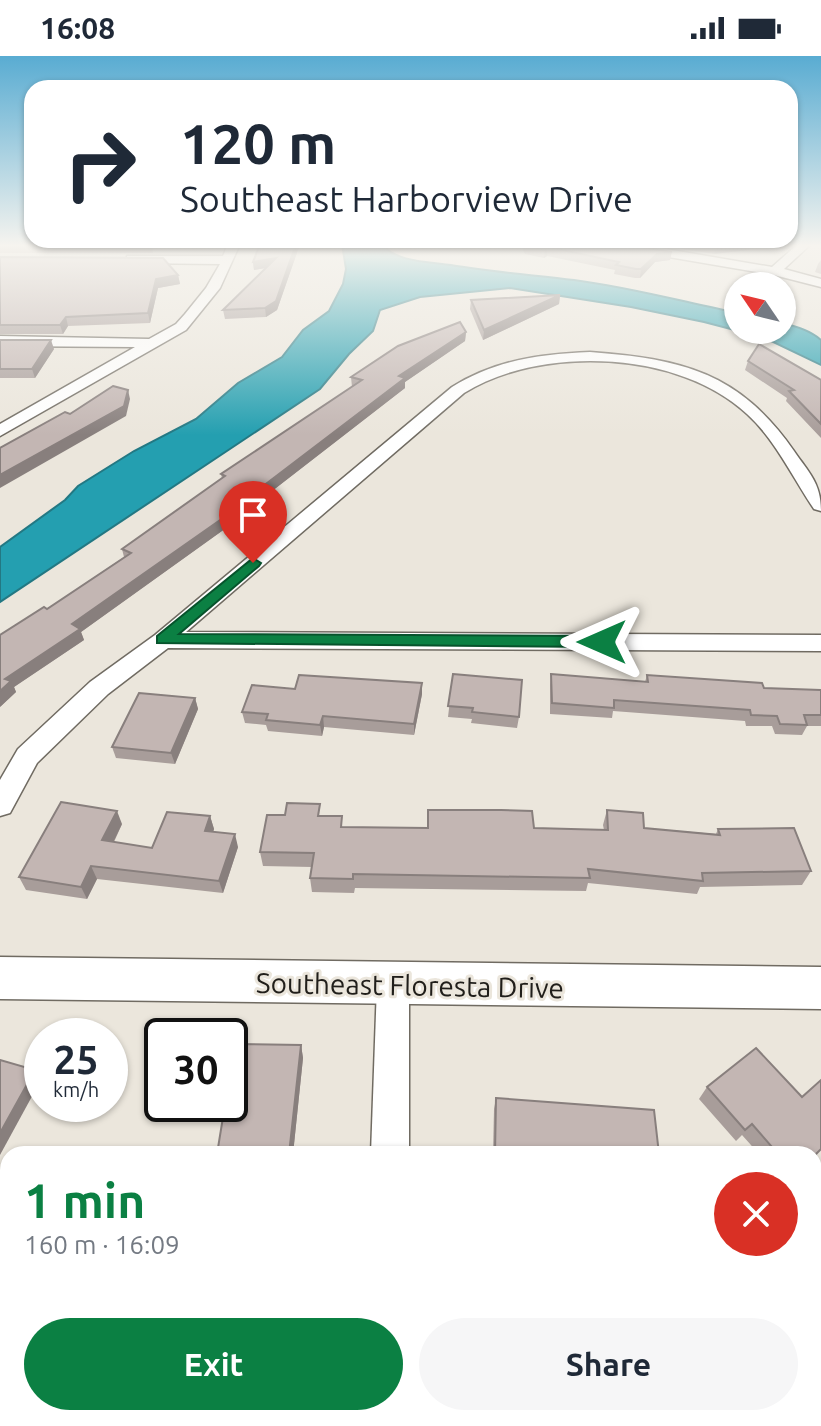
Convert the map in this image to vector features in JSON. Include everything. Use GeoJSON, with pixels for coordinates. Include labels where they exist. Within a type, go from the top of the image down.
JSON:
{"type":"FeatureCollection","features":[{"type":"Feature","properties":{"kind":"street"},"geometry":{"type":"LineString","coordinates":[[0,431],[154,344],[181,327],[200,308]]}},
{"type":"Feature","properties":{"kind":"street"},"geometry":{"type":"LineString","coordinates":[[0,341],[154,344]]}},
{"type":"Feature","properties":{"kind":"street"},"geometry":{"type":"LineString","coordinates":[[0,805],[27,756],[99,688],[163,640],[458,390],[489,372],[526,362],[571,357],[625,360],[687,371],[753,410],[821,505]]}},
{"type":"Feature","properties":{"kind":"street"},"geometry":{"type":"LineString","coordinates":[[163,640],[821,643]]}},
{"type":"Feature","properties":{"kind":"street","name":"Southeast Floresta Drive"},"geometry":{"type":"LineString","coordinates":[[0,978],[821,988]]}},
{"type":"Feature","properties":{"kind":"street"},"geometry":{"type":"LineString","coordinates":[[390,1146],[393,985]]}},
{"type":"Feature","properties":{"kind":"water"},"geometry":{"type":"Polygon","coordinates":[[[331,308],[386,308],[380,310],[373,331],[320,389],[0,602],[0,547],[65,500],[78,486],[134,451],[196,419],[238,383],[282,357],[303,330],[331,308]]]}},
{"type":"Feature","properties":{"kind":"water"},"geometry":{"type":"Polygon","coordinates":[[[636,308],[715,308],[724,310],[724,327],[636,308]]]}},
{"type":"Feature","properties":{"kind":"water"},"geometry":{"type":"Polygon","coordinates":[[[796,327],[808,331],[821,340],[821,365],[777,344],[796,344],[796,327]]]}},
{"type":"Feature","properties":{"kind":"building"},"geometry":{"type":"Polygon","coordinates":[[[0,308],[149,308],[148,313],[66,317],[60,325],[0,325],[0,308]]]}},
{"type":"Feature","properties":{"kind":"building"},"geometry":{"type":"Polygon","coordinates":[[[225,308],[265,308],[265,308],[223,310],[225,308]]]}},
{"type":"Feature","properties":{"kind":"building"},"geometry":{"type":"Polygon","coordinates":[[[474,308],[532,308],[484,330],[474,308]]]}},
{"type":"Feature","properties":{"kind":"building"},"geometry":{"type":"Polygon","coordinates":[[[460,322],[466,332],[399,376],[405,378],[250,496],[253,497],[72,624],[80,629],[5,679],[11,681],[0,691],[0,635],[44,607],[47,609],[131,553],[122,549],[225,476],[221,474],[362,380],[351,377],[398,346],[460,322]]]}},
{"type":"Feature","properties":{"kind":"building"},"geometry":{"type":"Polygon","coordinates":[[[0,340],[51,340],[32,369],[0,369],[0,340]]]}},
{"type":"Feature","properties":{"kind":"building"},"geometry":{"type":"Polygon","coordinates":[[[759,344],[821,380],[821,424],[789,391],[794,390],[748,361],[759,344]]]}},
{"type":"Feature","properties":{"kind":"building"},"geometry":{"type":"Polygon","coordinates":[[[113,386],[128,390],[124,406],[0,475],[0,448],[65,412],[70,414],[113,386]]]}},
{"type":"Feature","properties":{"kind":"building"},"geometry":{"type":"Polygon","coordinates":[[[453,674],[522,680],[519,717],[448,706],[453,674]]]}},
{"type":"Feature","properties":{"kind":"building"},"geometry":{"type":"Polygon","coordinates":[[[551,674],[648,682],[647,675],[762,683],[764,688],[821,690],[821,715],[804,715],[807,725],[780,724],[777,716],[751,715],[750,710],[614,700],[614,708],[552,703],[551,674]]]}},
{"type":"Feature","properties":{"kind":"building"},"geometry":{"type":"Polygon","coordinates":[[[299,675],[422,683],[414,724],[323,716],[320,725],[266,720],[268,714],[242,712],[252,685],[295,689],[299,675]]]}},
{"type":"Feature","properties":{"kind":"building"},"geometry":{"type":"Polygon","coordinates":[[[139,693],[195,698],[171,753],[112,747],[139,693]]]}},
{"type":"Feature","properties":{"kind":"building"},"geometry":{"type":"Polygon","coordinates":[[[61,802],[117,811],[102,840],[152,848],[167,812],[210,816],[205,831],[235,834],[219,881],[91,866],[81,887],[19,877],[61,802]]]}},
{"type":"Feature","properties":{"kind":"building"},"geometry":{"type":"Polygon","coordinates":[[[287,803],[320,804],[318,816],[342,816],[341,827],[428,828],[428,810],[501,810],[532,811],[534,828],[608,830],[607,810],[643,813],[644,828],[720,835],[718,829],[794,828],[811,871],[702,873],[703,881],[588,869],[590,878],[353,874],[353,879],[310,878],[314,853],[260,852],[267,815],[285,815],[287,803]]]}},
{"type":"Feature","properties":{"kind":"building"},"geometry":{"type":"Polygon","coordinates":[[[248,1044],[301,1045],[290,1146],[218,1146],[222,1122],[248,1122],[248,1044]]]}},
{"type":"Feature","properties":{"kind":"building"},"geometry":{"type":"Polygon","coordinates":[[[756,1048],[802,1097],[821,1080],[821,1146],[771,1146],[752,1124],[745,1130],[707,1087],[756,1048]]]}},
{"type":"Feature","properties":{"kind":"building"},"geometry":{"type":"Polygon","coordinates":[[[0,1060],[24,1067],[24,1090],[0,1133],[0,1060]]]}},
{"type":"Feature","properties":{"kind":"building"},"geometry":{"type":"Polygon","coordinates":[[[496,1098],[654,1110],[658,1146],[495,1146],[496,1098]]]}},
{"type":"Feature","properties":{"kind":"route"},"geometry":{"type":"LineString","coordinates":[[253,563],[163,640],[602,642]]}}]}
